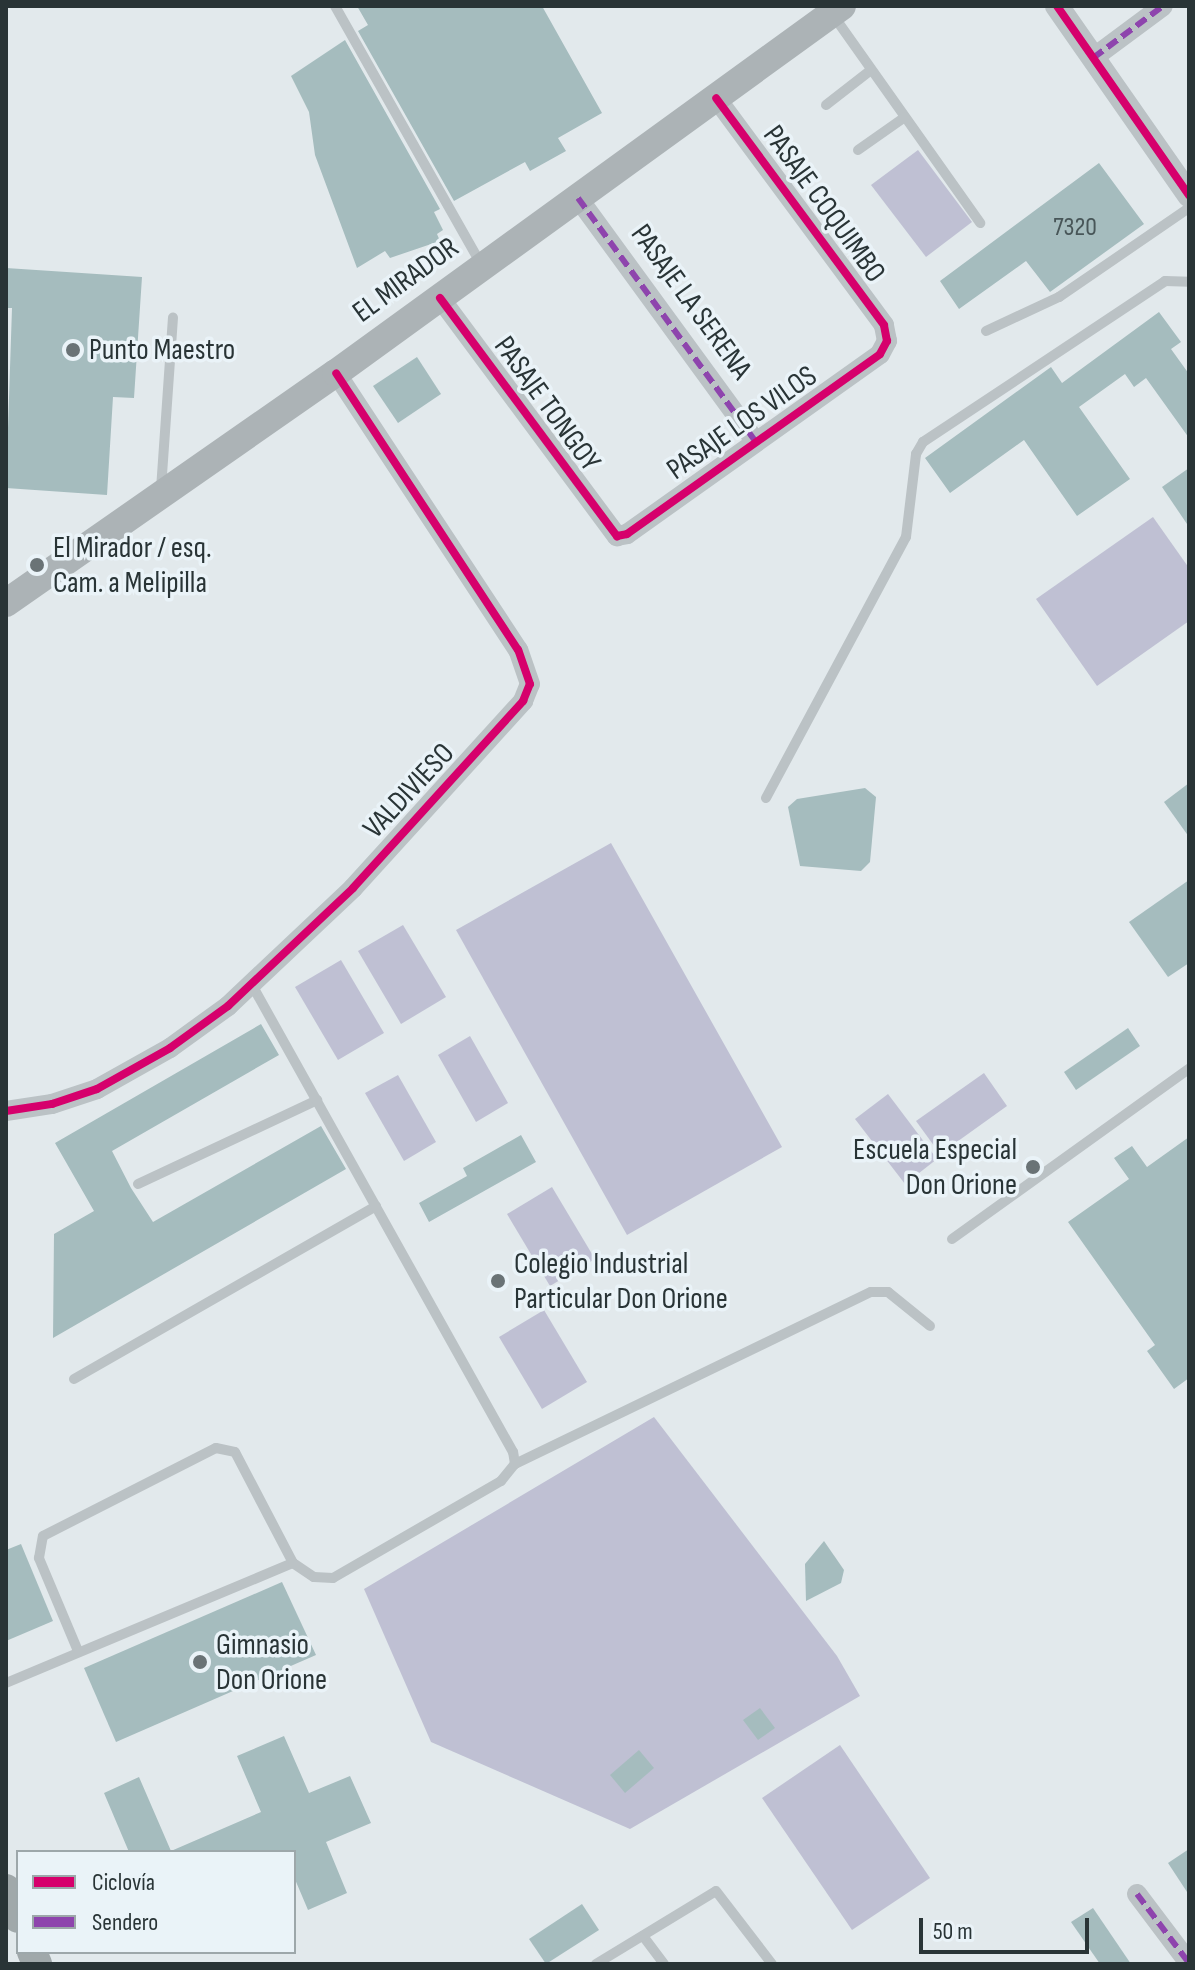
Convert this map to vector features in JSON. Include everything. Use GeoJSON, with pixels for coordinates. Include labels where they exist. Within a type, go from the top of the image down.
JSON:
{"type":"FeatureCollection","features":[{"type":"Feature","properties":{"kind":"main road","name":"EL MIRADOR"},"geometry":{"type":"LineString","coordinates":[[6,603],[336,373],[837,10]]}},
{"type":"Feature","properties":{"kind":"main road"},"geometry":{"type":"LineString","coordinates":[[6,1889],[16,1913]]}},
{"type":"Feature","properties":{"kind":"street"},"geometry":{"type":"LineString","coordinates":[[1057,6],[1189,195]]}},
{"type":"Feature","properties":{"kind":"street"},"geometry":{"type":"LineString","coordinates":[[1093,58],[1163,6]]}},
{"type":"Feature","properties":{"kind":"street","name":"PASAJE COQUIMBO"},"geometry":{"type":"LineString","coordinates":[[716,98],[884,325],[887,341]]}},
{"type":"Feature","properties":{"kind":"street","name":"PASAJE LA SERENA"},"geometry":{"type":"LineString","coordinates":[[578,198],[756,442]]}},
{"type":"Feature","properties":{"kind":"street","name":"PASAJE TONGOY"},"geometry":{"type":"LineString","coordinates":[[440,298],[617,536]]}},
{"type":"Feature","properties":{"kind":"street","name":"PASAJE LOS VILOS"},"geometry":{"type":"LineString","coordinates":[[617,536],[627,534],[880,354],[887,341]]}},
{"type":"Feature","properties":{"kind":"street","name":"VALDIVIESO"},"geometry":{"type":"LineString","coordinates":[[6,1111],[52,1104],[118,1079],[202,1026],[252,985],[423,812],[517,709],[530,684],[518,650],[336,373]]}},
{"type":"Feature","properties":{"kind":"street"},"geometry":{"type":"LineString","coordinates":[[1137,1894],[1189,1963]]}},
{"type":"Feature","properties":{"kind":"lane"},"geometry":{"type":"LineString","coordinates":[[335,6],[483,267]]}},
{"type":"Feature","properties":{"kind":"lane"},"geometry":{"type":"LineString","coordinates":[[837,10],[871,70],[980,223]]}},
{"type":"Feature","properties":{"kind":"lane"},"geometry":{"type":"LineString","coordinates":[[826,105],[871,70]]}},
{"type":"Feature","properties":{"kind":"lane"},"geometry":{"type":"LineString","coordinates":[[858,150],[905,117]]}},
{"type":"Feature","properties":{"kind":"lane"},"geometry":{"type":"LineString","coordinates":[[986,331],[1059,297],[1189,208]]}},
{"type":"Feature","properties":{"kind":"lane"},"geometry":{"type":"LineString","coordinates":[[766,798],[906,537],[916,454],[923,442],[1165,281],[1189,282]]}},
{"type":"Feature","properties":{"kind":"lane"},"geometry":{"type":"LineString","coordinates":[[162,495],[173,317]]}},
{"type":"Feature","properties":{"kind":"lane"},"geometry":{"type":"LineString","coordinates":[[252,985],[513,1452],[515,1464]]}},
{"type":"Feature","properties":{"kind":"lane"},"geometry":{"type":"LineString","coordinates":[[952,1239],[1189,1069]]}},
{"type":"Feature","properties":{"kind":"lane"},"geometry":{"type":"LineString","coordinates":[[138,1184],[317,1100]]}},
{"type":"Feature","properties":{"kind":"lane"},"geometry":{"type":"LineString","coordinates":[[74,1379],[376,1206]]}},
{"type":"Feature","properties":{"kind":"lane"},"geometry":{"type":"LineString","coordinates":[[78,1651],[39,1558],[43,1536],[216,1448],[235,1452],[293,1563],[314,1577],[333,1578],[501,1481],[515,1464],[871,1292],[888,1292],[930,1326]]}},
{"type":"Feature","properties":{"kind":"lane"},"geometry":{"type":"LineString","coordinates":[[6,1683],[293,1563]]}},
{"type":"Feature","properties":{"kind":"lane"},"geometry":{"type":"LineString","coordinates":[[596,1964],[716,1891],[772,1964]]}},
{"type":"Feature","properties":{"kind":"lane"},"geometry":{"type":"LineString","coordinates":[[643,1936],[664,1964]]}},
{"type":"Feature","properties":{"kind":"shaded area"},"geometry":{"type":"Polygon","coordinates":[[[918,150],[972,222],[926,257],[871,185],[918,150]]]}},
{"type":"Feature","properties":{"kind":"shaded area"},"geometry":{"type":"Polygon","coordinates":[[[1153,517],[1189,568],[1189,621],[1097,686],[1036,599],[1153,517]]]}},
{"type":"Feature","properties":{"kind":"shaded area"},"geometry":{"type":"Polygon","coordinates":[[[611,843],[782,1147],[627,1235],[456,930],[611,843]]]}},
{"type":"Feature","properties":{"kind":"shaded area"},"geometry":{"type":"Polygon","coordinates":[[[403,925],[446,997],[401,1024],[358,951],[403,925]]]}},
{"type":"Feature","properties":{"kind":"shaded area"},"geometry":{"type":"Polygon","coordinates":[[[341,960],[384,1033],[338,1060],[295,987],[341,960]]]}},
{"type":"Feature","properties":{"kind":"shaded area"},"geometry":{"type":"Polygon","coordinates":[[[470,1036],[508,1103],[476,1122],[438,1055],[470,1036]]]}},
{"type":"Feature","properties":{"kind":"shaded area"},"geometry":{"type":"Polygon","coordinates":[[[984,1073],[1007,1106],[940,1154],[916,1121],[984,1073]]]}},
{"type":"Feature","properties":{"kind":"shaded area"},"geometry":{"type":"Polygon","coordinates":[[[398,1075],[436,1142],[404,1161],[365,1093],[398,1075]]]}},
{"type":"Feature","properties":{"kind":"shaded area"},"geometry":{"type":"Polygon","coordinates":[[[888,1094],[937,1159],[905,1184],[855,1119],[888,1094]]]}},
{"type":"Feature","properties":{"kind":"shaded area"},"geometry":{"type":"Polygon","coordinates":[[[552,1187],[595,1259],[550,1286],[507,1214],[552,1187]]]}},
{"type":"Feature","properties":{"kind":"shaded area"},"geometry":{"type":"Polygon","coordinates":[[[544,1310],[587,1382],[542,1409],[499,1337],[544,1310]]]}},
{"type":"Feature","properties":{"kind":"shaded area"},"geometry":{"type":"Polygon","coordinates":[[[654,1417],[837,1656],[860,1696],[630,1829],[431,1742],[364,1589],[654,1417]]]}},
{"type":"Feature","properties":{"kind":"shaded area"},"geometry":{"type":"Polygon","coordinates":[[[840,1745],[930,1878],[852,1930],[762,1798],[840,1745]]]}},
{"type":"Feature","properties":{"kind":"building"},"geometry":{"type":"Polygon","coordinates":[[[357,6],[542,6],[602,113],[558,138],[566,151],[530,171],[525,162],[454,201],[358,31],[368,25],[357,6]]]}},
{"type":"Feature","properties":{"kind":"building"},"geometry":{"type":"Polygon","coordinates":[[[345,40],[440,209],[434,212],[443,230],[437,234],[440,241],[390,258],[385,251],[357,268],[315,155],[309,112],[291,76],[345,40]]]}},
{"type":"Feature","properties":{"kind":"building"},"geometry":{"type":"Polygon","coordinates":[[[1099,163],[1144,224],[1050,292],[1026,261],[959,309],[940,281],[1099,163]]]}},
{"type":"Feature","properties":{"kind":"building","name":"Punto Maestro"},"geometry":{"type":"Polygon","coordinates":[[[6,268],[142,277],[134,398],[113,397],[107,495],[6,488],[12,308],[6,308],[6,268]]]}},
{"type":"Feature","properties":{"kind":"building"},"geometry":{"type":"Polygon","coordinates":[[[1159,312],[1181,342],[1171,349],[1189,374],[1189,438],[1146,378],[1134,387],[1125,374],[1079,407],[1130,479],[1077,516],[1024,440],[950,493],[925,458],[1051,367],[1062,383],[1159,312]]]}},
{"type":"Feature","properties":{"kind":"building"},"geometry":{"type":"Polygon","coordinates":[[[417,357],[441,394],[398,423],[373,386],[417,357]]]}},
{"type":"Feature","properties":{"kind":"building"},"geometry":{"type":"Polygon","coordinates":[[[1189,468],[1189,527],[1162,487],[1189,468]]]}},
{"type":"Feature","properties":{"kind":"building"},"geometry":{"type":"Polygon","coordinates":[[[1189,783],[1189,837],[1164,802],[1189,783]]]}},
{"type":"Feature","properties":{"kind":"building"},"geometry":{"type":"Polygon","coordinates":[[[865,788],[876,797],[870,862],[861,871],[800,866],[788,807],[797,799],[865,788]]]}},
{"type":"Feature","properties":{"kind":"building"},"geometry":{"type":"Polygon","coordinates":[[[1189,880],[1189,963],[1168,977],[1129,922],[1189,880]]]}},
{"type":"Feature","properties":{"kind":"building"},"geometry":{"type":"Polygon","coordinates":[[[261,1024],[279,1055],[112,1151],[131,1188],[153,1222],[321,1126],[346,1169],[53,1338],[54,1234],[94,1211],[55,1143],[261,1024]]]}},
{"type":"Feature","properties":{"kind":"building"},"geometry":{"type":"Polygon","coordinates":[[[1128,1028],[1140,1046],[1076,1090],[1064,1072],[1128,1028]]]}},
{"type":"Feature","properties":{"kind":"building"},"geometry":{"type":"Polygon","coordinates":[[[521,1135],[536,1162],[429,1222],[419,1203],[467,1176],[463,1168],[521,1135]]]}},
{"type":"Feature","properties":{"kind":"building"},"geometry":{"type":"Polygon","coordinates":[[[1189,1137],[1189,1378],[1174,1389],[1147,1351],[1155,1345],[1068,1222],[1129,1179],[1114,1158],[1132,1146],[1147,1167],[1189,1137]]]}},
{"type":"Feature","properties":{"kind":"building"},"geometry":{"type":"Polygon","coordinates":[[[824,1541],[844,1570],[841,1583],[806,1601],[805,1564],[824,1541]]]}},
{"type":"Feature","properties":{"kind":"building"},"geometry":{"type":"Polygon","coordinates":[[[21,1544],[53,1621],[6,1641],[6,1550],[21,1544]]]}},
{"type":"Feature","properties":{"kind":"building","name":"Gimnasio Don Orione"},"geometry":{"type":"Polygon","coordinates":[[[282,1582],[316,1655],[116,1742],[84,1668],[282,1582]]]}},
{"type":"Feature","properties":{"kind":"building"},"geometry":{"type":"Polygon","coordinates":[[[760,1708],[775,1728],[758,1740],[743,1720],[760,1708]]]}},
{"type":"Feature","properties":{"kind":"building"},"geometry":{"type":"Polygon","coordinates":[[[284,1736],[309,1793],[350,1776],[371,1823],[326,1842],[347,1893],[308,1910],[296,1882],[296,1850],[173,1850],[261,1812],[237,1756],[284,1736]]]}},
{"type":"Feature","properties":{"kind":"building"},"geometry":{"type":"Polygon","coordinates":[[[639,1750],[654,1768],[625,1793],[610,1775],[639,1750]]]}},
{"type":"Feature","properties":{"kind":"building"},"geometry":{"type":"Polygon","coordinates":[[[139,1777],[171,1850],[128,1850],[104,1793],[139,1777]]]}},
{"type":"Feature","properties":{"kind":"building"},"geometry":{"type":"Polygon","coordinates":[[[1189,1849],[1189,1895],[1168,1863],[1189,1849]]]}},
{"type":"Feature","properties":{"kind":"building"},"geometry":{"type":"Polygon","coordinates":[[[582,1904],[599,1930],[546,1964],[529,1939],[582,1904]]]}},
{"type":"Feature","properties":{"kind":"building"},"geometry":{"type":"Polygon","coordinates":[[[1093,1908],[1131,1964],[1100,1964],[1071,1922],[1093,1908]]]}},
{"type":"Feature","properties":{"kind":"marked path"},"geometry":{"type":"LineString","coordinates":[[1093,58],[1163,6]]}},
{"type":"Feature","properties":{"kind":"marked path"},"geometry":{"type":"LineString","coordinates":[[578,198],[756,442]]}},
{"type":"Feature","properties":{"kind":"marked path"},"geometry":{"type":"LineString","coordinates":[[1137,1894],[1189,1963]]}},
{"type":"Feature","properties":{"kind":"cycle path"},"geometry":{"type":"LineString","coordinates":[[1057,6],[1189,195]]}},
{"type":"Feature","properties":{"kind":"cycle path"},"geometry":{"type":"LineString","coordinates":[[440,298],[617,536],[627,534],[880,354],[887,341],[884,325],[716,98]]}},
{"type":"Feature","properties":{"kind":"cycle path"},"geometry":{"type":"LineString","coordinates":[[6,1111],[52,1104],[97,1089],[170,1048],[228,1006],[353,888],[523,701],[530,684],[518,650],[336,373]]}},
{"type":"Feature","properties":{"kind":"place","name":"Punto Maestro"},"geometry":{"type":"Point","coordinates":[73,350]}},
{"type":"Feature","properties":{"kind":"place","name":"El Mirador / esq. Cam. a Melipilla"},"geometry":{"type":"Point","coordinates":[37,565]}},
{"type":"Feature","properties":{"kind":"place","name":"Escuela Especial Don Orione"},"geometry":{"type":"Point","coordinates":[1033,1167]}},
{"type":"Feature","properties":{"kind":"place","name":"Colegio Industrial Particular Don Orione"},"geometry":{"type":"Point","coordinates":[498,1281]}},
{"type":"Feature","properties":{"kind":"place","name":"Gimnasio Don Orione"},"geometry":{"type":"Point","coordinates":[200,1662]}}]}
